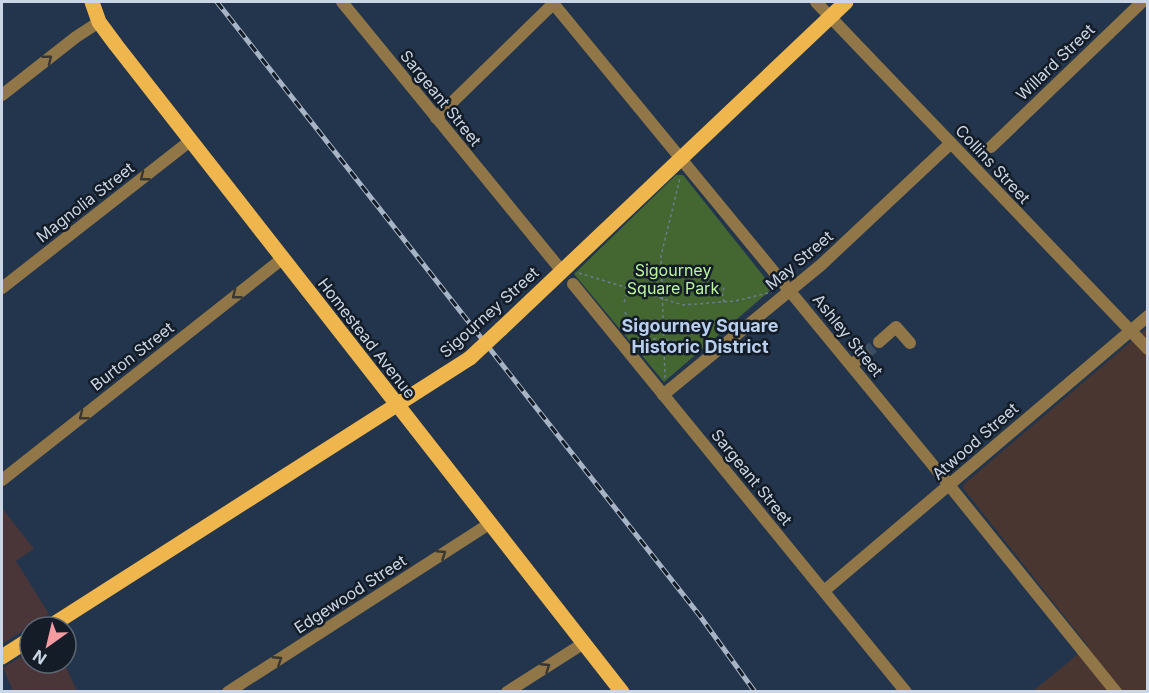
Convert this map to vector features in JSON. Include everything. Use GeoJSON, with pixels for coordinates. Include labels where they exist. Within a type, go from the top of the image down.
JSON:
{"type":"FeatureCollection","features":[{"type":"Feature","properties":{"kind":"main road","name":"Homestead Avenue"},"geometry":{"type":"LineString","coordinates":[[92,2],[99,22],[190,141],[622,692]]}},
{"type":"Feature","properties":{"kind":"main road","name":"Sigourney Street"},"geometry":{"type":"LineString","coordinates":[[68,615],[470,358],[501,329],[569,275],[846,2]]}},
{"type":"Feature","properties":{"kind":"main road"},"geometry":{"type":"LineString","coordinates":[[2,657],[18,647]]}},
{"type":"Feature","properties":{"kind":"street","name":"Sargeant Street"},"geometry":{"type":"LineString","coordinates":[[342,2],[436,118],[569,275],[663,395],[906,692]]}},
{"type":"Feature","properties":{"kind":"street"},"geometry":{"type":"LineString","coordinates":[[436,118],[553,2]]}},
{"type":"Feature","properties":{"kind":"street","name":"Ashley Street"},"geometry":{"type":"LineString","coordinates":[[553,2],[681,166],[789,290],[1116,692]]}},
{"type":"Feature","properties":{"kind":"street","name":"Collins Street"},"geometry":{"type":"LineString","coordinates":[[816,2],[1148,349]]}},
{"type":"Feature","properties":{"kind":"street","name":"Willard Street"},"geometry":{"type":"LineString","coordinates":[[991,147],[1142,2]]}},
{"type":"Feature","properties":{"kind":"street"},"geometry":{"type":"LineString","coordinates":[[2,95],[76,37],[99,22]]}},
{"type":"Feature","properties":{"kind":"street","name":"Magnolia Street"},"geometry":{"type":"LineString","coordinates":[[2,288],[190,141]]}},
{"type":"Feature","properties":{"kind":"street","name":"May Street"},"geometry":{"type":"LineString","coordinates":[[663,395],[821,265],[951,143]]}},
{"type":"Feature","properties":{"kind":"street","name":"Burton Street"},"geometry":{"type":"LineString","coordinates":[[2,480],[282,259]]}},
{"type":"Feature","properties":{"kind":"street","name":"Atwood Street"},"geometry":{"type":"LineString","coordinates":[[824,591],[1148,316]]}},
{"type":"Feature","properties":{"kind":"street"},"geometry":{"type":"LineString","coordinates":[[879,342],[896,327],[910,343]]}},
{"type":"Feature","properties":{"kind":"street"},"geometry":{"type":"LineString","coordinates":[[851,365],[864,355]]}},
{"type":"Feature","properties":{"kind":"street","name":"Edgewood Street"},"geometry":{"type":"LineString","coordinates":[[228,692],[489,524]]}},
{"type":"Feature","properties":{"kind":"street"},"geometry":{"type":"LineString","coordinates":[[507,692],[584,643]]}},
{"type":"Feature","properties":{"kind":"path"},"geometry":{"type":"LineString","coordinates":[[665,382],[661,256],[681,166]]}},
{"type":"Feature","properties":{"kind":"path"},"geometry":{"type":"LineString","coordinates":[[569,275],[683,305],[724,302],[775,291]]}},
{"type":"Feature","properties":{"kind":"path"},"geometry":{"type":"LineString","coordinates":[[624,302],[632,279]]}},
{"type":"Feature","properties":{"kind":"path"},"geometry":{"type":"LineString","coordinates":[[724,302],[722,292],[725,286]]}},
{"type":"Feature","properties":{"kind":"path"},"geometry":{"type":"LineString","coordinates":[[625,312],[640,336],[648,340],[678,343]]}},
{"type":"Feature","properties":{"kind":"shaded area"},"geometry":{"type":"Polygon","coordinates":[[[1147,328],[1147,691],[1033,691],[1088,646],[963,488],[963,485],[1147,328]]]}},
{"type":"Feature","properties":{"kind":"shaded area"},"geometry":{"type":"Polygon","coordinates":[[[2,508],[34,549],[16,561],[49,614],[18,615],[18,634],[2,644],[2,508]]]}},
{"type":"Feature","properties":{"kind":"shaded area"},"geometry":{"type":"Polygon","coordinates":[[[18,659],[18,675],[70,675],[77,691],[13,691],[3,668],[18,659]]]}},
{"type":"Feature","properties":{"kind":"green space","name":"Sigourney Square Park"},"geometry":{"type":"Polygon","coordinates":[[[676,175],[683,175],[773,288],[664,382],[574,274],[676,175]]]}},
{"type":"Feature","properties":{"kind":"tunnel"},"geometry":{"type":"LineString","coordinates":[[864,355],[879,342]]}},
{"type":"Feature","properties":{"kind":"railway"},"geometry":{"type":"LineString","coordinates":[[217,2],[700,616],[755,692]]}},
{"type":"Feature","properties":{"kind":"district","name":"Sigourney Square Historic District"},"geometry":{"type":"Point","coordinates":[700,335]}}]}
